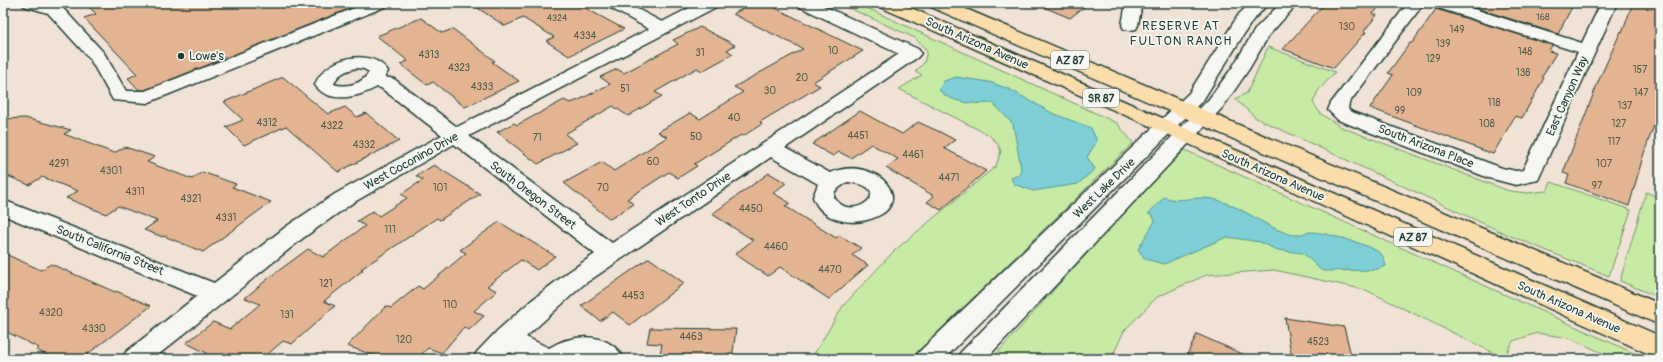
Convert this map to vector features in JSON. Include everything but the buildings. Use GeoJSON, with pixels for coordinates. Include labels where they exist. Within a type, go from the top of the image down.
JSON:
{"type":"FeatureCollection","features":[{"type":"Feature","properties":{"kind":"main road","name":"South Arizona Avenue"},"geometry":{"type":"LineString","coordinates":[[886,3],[1660,348]]}},
{"type":"Feature","properties":{"kind":"main road","name":"South Arizona Avenue"},"geometry":{"type":"LineString","coordinates":[[936,3],[1660,314]]}},
{"type":"Feature","properties":{"kind":"street"},"geometry":{"type":"LineString","coordinates":[[30,3],[60,6],[98,57],[120,96],[147,98],[381,3]]}},
{"type":"Feature","properties":{"kind":"street"},"geometry":{"type":"LineString","coordinates":[[613,3],[662,29]]}},
{"type":"Feature","properties":{"kind":"street","name":"West Coconino Drive"},"geometry":{"type":"LineString","coordinates":[[135,359],[295,232],[343,199],[391,170],[455,135],[712,3]]}},
{"type":"Feature","properties":{"kind":"street","name":"West Tonto Drive"},"geometry":{"type":"LineString","coordinates":[[486,359],[506,338],[558,293],[610,254],[912,53],[804,3]]}},
{"type":"Feature","properties":{"kind":"street"},"geometry":{"type":"LineString","coordinates":[[1130,25],[1134,3]]}},
{"type":"Feature","properties":{"kind":"street","name":"West Lake Drive"},"geometry":{"type":"LineString","coordinates":[[1193,113],[1196,96],[1245,18],[1261,3]]}},
{"type":"Feature","properties":{"kind":"street","name":"West Lake Drive"},"geometry":{"type":"LineString","coordinates":[[970,359],[1193,113],[1216,103],[1240,70],[1262,32],[1290,3]]}},
{"type":"Feature","properties":{"kind":"street","name":"South Arizona Place"},"geometry":{"type":"LineString","coordinates":[[1416,3],[1340,103],[1338,110],[1345,116],[1496,173],[1516,178]]}},
{"type":"Feature","properties":{"kind":"street"},"geometry":{"type":"LineString","coordinates":[[1438,3],[1588,50]]}},
{"type":"Feature","properties":{"kind":"street","name":"East Canyon Way"},"geometry":{"type":"LineString","coordinates":[[1516,178],[1531,175],[1609,3]]}},
{"type":"Feature","properties":{"kind":"street","name":"South Oregon Street"},"geometry":{"type":"LineString","coordinates":[[374,81],[387,83],[610,254]]}},
{"type":"Feature","properties":{"kind":"street","name":"West Lake Drive"},"geometry":{"type":"LineString","coordinates":[[928,359],[1176,131]]}},
{"type":"Feature","properties":{"kind":"street"},"geometry":{"type":"LineString","coordinates":[[770,148],[830,182]]}},
{"type":"Feature","properties":{"kind":"street","name":"South California Street"},"geometry":{"type":"LineString","coordinates":[[3,207],[216,294]]}},
{"type":"Feature","properties":{"kind":"street"},"geometry":{"type":"LineString","coordinates":[[506,338],[547,359]]}},
{"type":"Feature","properties":{"kind":"street"},"geometry":{"type":"LineString","coordinates":[[554,359],[566,351],[589,347],[599,349],[611,359]]}},
{"type":"Feature","properties":{"kind":"green space"},"geometry":{"type":"Polygon","coordinates":[[[838,3],[856,3],[1117,123],[1133,143],[910,359],[811,359],[843,306],[894,251],[996,166],[1001,151],[997,143],[989,135],[899,89],[922,75],[915,72],[924,63],[927,51],[915,38],[838,3]]]}},
{"type":"Feature","properties":{"kind":"green space"},"geometry":{"type":"Polygon","coordinates":[[[1268,47],[1335,72],[1318,91],[1313,103],[1321,114],[1341,127],[1509,191],[1528,193],[1547,191],[1551,182],[1631,210],[1609,276],[1506,234],[1256,118],[1235,99],[1247,93],[1268,47]]]}},
{"type":"Feature","properties":{"kind":"green space"},"geometry":{"type":"Polygon","coordinates":[[[1185,150],[1647,359],[1616,359],[1569,338],[1537,333],[1513,341],[1504,358],[1366,290],[1274,270],[1206,275],[1157,297],[1124,331],[1111,359],[992,359],[1139,195],[1185,150]]]}},
{"type":"Feature","properties":{"kind":"green space"},"geometry":{"type":"Polygon","coordinates":[[[1646,192],[1660,198],[1660,298],[1620,281],[1646,192]]]}},
{"type":"Feature","properties":{"kind":"water"},"geometry":{"type":"Polygon","coordinates":[[[956,77],[989,82],[1009,89],[1052,113],[1091,128],[1097,141],[1087,157],[1095,169],[1078,184],[1033,191],[1014,184],[1011,178],[1019,175],[1021,169],[1013,124],[993,103],[971,103],[957,101],[944,95],[939,90],[944,81],[956,77]]]}},
{"type":"Feature","properties":{"kind":"water"},"geometry":{"type":"Polygon","coordinates":[[[1164,197],[1175,200],[1206,198],[1217,200],[1238,208],[1268,225],[1292,235],[1313,232],[1349,240],[1377,251],[1382,255],[1386,266],[1374,270],[1322,271],[1303,253],[1277,250],[1260,242],[1227,237],[1164,264],[1145,259],[1138,249],[1155,221],[1152,215],[1148,214],[1164,197]]]}},
{"type":"Feature","properties":{"kind":"place","name":"Lowe's"},"geometry":{"type":"Point","coordinates":[181,56]}},
{"type":"Feature","properties":{"kind":"district","name":"RESERVE AT FULTON RANCH"},"geometry":{"type":"Point","coordinates":[1181,32]}}]}
